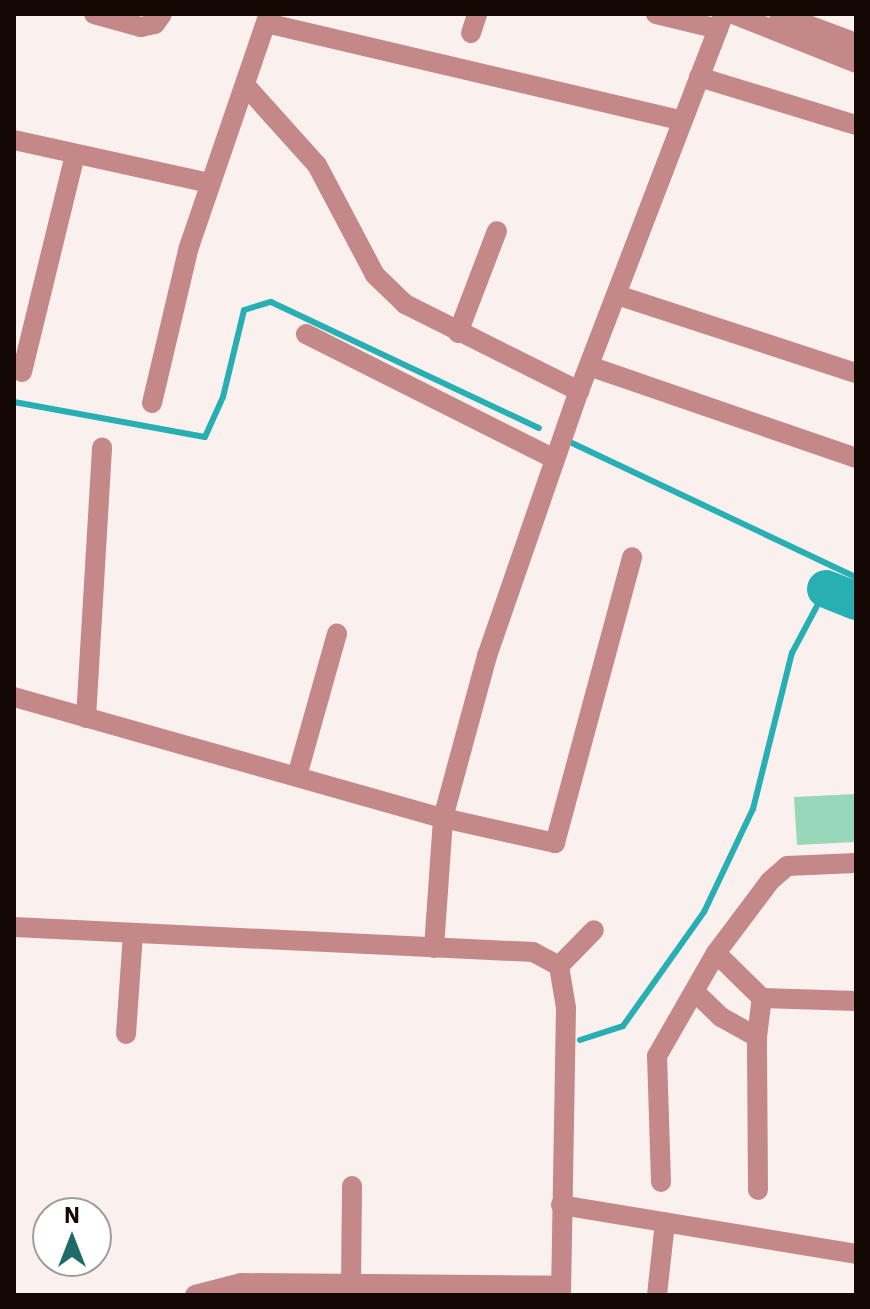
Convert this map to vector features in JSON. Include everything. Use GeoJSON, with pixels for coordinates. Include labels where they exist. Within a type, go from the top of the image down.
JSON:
{"type":"FeatureCollection","features":[{"type":"Feature","properties":{"kind":"street"},"geometry":{"type":"LineString","coordinates":[[94,14],[141,27],[155,24],[162,14]]}},
{"type":"Feature","properties":{"kind":"street"},"geometry":{"type":"LineString","coordinates":[[656,14],[725,19],[856,63]]}},
{"type":"Feature","properties":{"kind":"street"},"geometry":{"type":"LineString","coordinates":[[779,14],[856,43]]}},
{"type":"Feature","properties":{"kind":"street"},"geometry":{"type":"LineString","coordinates":[[152,403],[209,183],[246,86],[267,19],[683,121]]}},
{"type":"Feature","properties":{"kind":"street"},"geometry":{"type":"LineString","coordinates":[[434,948],[443,818],[487,656],[579,391],[699,77],[725,19]]}},
{"type":"Feature","properties":{"kind":"street"},"geometry":{"type":"LineString","coordinates":[[699,77],[856,125]]}},
{"type":"Feature","properties":{"kind":"street"},"geometry":{"type":"LineString","coordinates":[[246,86],[317,165],[375,275],[405,304],[579,391]]}},
{"type":"Feature","properties":{"kind":"street"},"geometry":{"type":"LineString","coordinates":[[14,140],[209,183]]}},
{"type":"Feature","properties":{"kind":"street"},"geometry":{"type":"LineString","coordinates":[[22,372],[75,154]]}},
{"type":"Feature","properties":{"kind":"street"},"geometry":{"type":"LineString","coordinates":[[458,333],[497,231]]}},
{"type":"Feature","properties":{"kind":"street"},"geometry":{"type":"LineString","coordinates":[[617,295],[856,373]]}},
{"type":"Feature","properties":{"kind":"street"},"geometry":{"type":"LineString","coordinates":[[306,334],[554,459]]}},
{"type":"Feature","properties":{"kind":"street"},"geometry":{"type":"LineString","coordinates":[[589,366],[856,458]]}},
{"type":"Feature","properties":{"kind":"street"},"geometry":{"type":"LineString","coordinates":[[86,718],[102,447]]}},
{"type":"Feature","properties":{"kind":"street"},"geometry":{"type":"LineString","coordinates":[[14,697],[443,818],[555,843],[632,557]]}},
{"type":"Feature","properties":{"kind":"street"},"geometry":{"type":"LineString","coordinates":[[297,776],[337,634]]}},
{"type":"Feature","properties":{"kind":"street"},"geometry":{"type":"LineString","coordinates":[[661,1182],[657,1056],[696,993],[716,953],[770,881],[787,866],[856,863]]}},
{"type":"Feature","properties":{"kind":"street"},"geometry":{"type":"LineString","coordinates":[[14,927],[533,952],[559,966]]}},
{"type":"Feature","properties":{"kind":"street"},"geometry":{"type":"LineString","coordinates":[[559,966],[594,930]]}},
{"type":"Feature","properties":{"kind":"street"},"geometry":{"type":"LineString","coordinates":[[126,1034],[133,933]]}},
{"type":"Feature","properties":{"kind":"street"},"geometry":{"type":"LineString","coordinates":[[716,953],[762,998],[856,1001]]}},
{"type":"Feature","properties":{"kind":"street"},"geometry":{"type":"LineString","coordinates":[[195,1295],[241,1283],[561,1291],[566,1008],[559,966]]}},
{"type":"Feature","properties":{"kind":"street"},"geometry":{"type":"LineString","coordinates":[[696,993],[721,1017],[757,1037]]}},
{"type":"Feature","properties":{"kind":"street"},"geometry":{"type":"LineString","coordinates":[[758,1190],[757,1037],[762,998]]}},
{"type":"Feature","properties":{"kind":"street"},"geometry":{"type":"LineString","coordinates":[[351,1285],[352,1186]]}},
{"type":"Feature","properties":{"kind":"street"},"geometry":{"type":"LineString","coordinates":[[561,1205],[856,1254]]}},
{"type":"Feature","properties":{"kind":"street"},"geometry":{"type":"LineString","coordinates":[[657,1295],[665,1222]]}},
{"type":"Feature","properties":{"kind":"green space"},"geometry":{"type":"Polygon","coordinates":[[[856,794],[856,842],[797,845],[794,797],[856,794]]]}},
{"type":"Feature","properties":{"kind":"waterway"},"geometry":{"type":"LineString","coordinates":[[14,402],[205,437],[223,397],[244,310],[271,302],[539,428]]}},
{"type":"Feature","properties":{"kind":"waterway"},"geometry":{"type":"LineString","coordinates":[[572,443],[856,577]]}},
{"type":"Feature","properties":{"kind":"waterway"},"geometry":{"type":"LineString","coordinates":[[580,1040],[623,1026],[704,912],[753,809],[792,653],[826,589]]}},
{"type":"Feature","properties":{"kind":"waterway"},"geometry":{"type":"LineString","coordinates":[[826,589],[856,601]]}}]}
